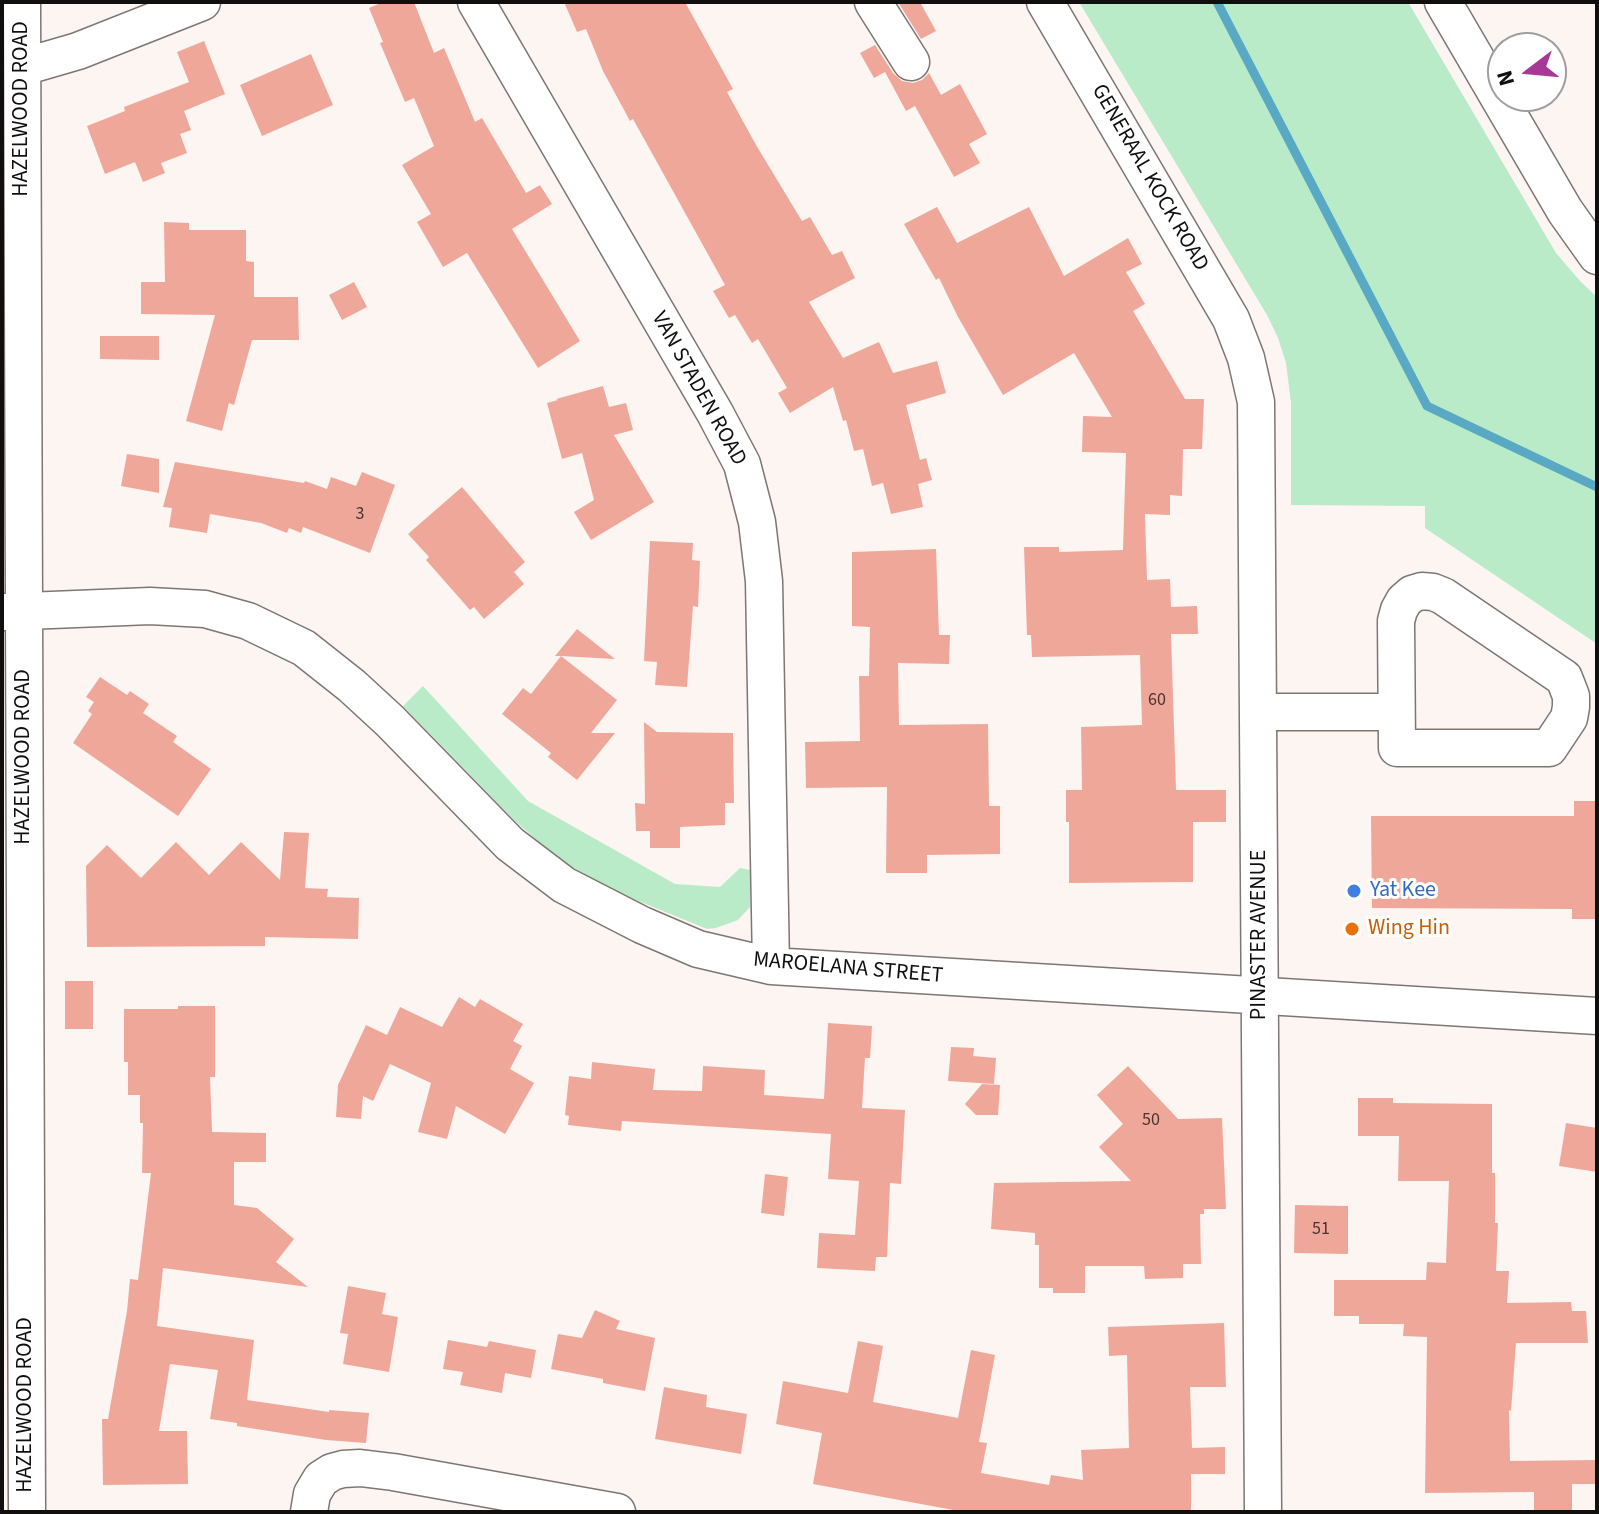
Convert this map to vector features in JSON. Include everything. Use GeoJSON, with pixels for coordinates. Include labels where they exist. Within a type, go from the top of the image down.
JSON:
{"type":"FeatureCollection","features":[{"type":"Feature","properties":{"kind":"street","name":"HAZELWOOD ROAD"},"geometry":{"type":"LineString","coordinates":[[22,2],[23,67],[12,111],[12,612],[14,1097],[27,1512]]}},
{"type":"Feature","properties":{"kind":"street"},"geometry":{"type":"LineString","coordinates":[[23,67],[78,51],[202,2]]}},
{"type":"Feature","properties":{"kind":"street","name":"VAN STADEN ROAD"},"geometry":{"type":"LineString","coordinates":[[476,2],[742,464],[757,522],[764,581],[771,966]]}},
{"type":"Feature","properties":{"kind":"street"},"geometry":{"type":"LineString","coordinates":[[873,2],[911,62]]}},
{"type":"Feature","properties":{"kind":"street","name":"GENERAAL KOCK ROAD"},"geometry":{"type":"LineString","coordinates":[[1045,2],[1231,319],[1246,358]]}},
{"type":"Feature","properties":{"kind":"street"},"geometry":{"type":"LineString","coordinates":[[1443,2],[1565,211],[1597,256]]}},
{"type":"Feature","properties":{"kind":"street","name":"PINASTER AVENUE"},"geometry":{"type":"LineString","coordinates":[[1246,358],[1256,402],[1263,1512]]}},
{"type":"Feature","properties":{"kind":"street"},"geometry":{"type":"LineString","coordinates":[[1422,591],[1443,596],[1564,678],[1571,696],[1569,718],[1549,748],[1397,748],[1396,712],[1396,621],[1404,601],[1422,591]]}},
{"type":"Feature","properties":{"kind":"street","name":"MAROELANA STREET"},"geometry":{"type":"LineString","coordinates":[[12,612],[150,606],[205,609],[248,621],[304,648],[390,721],[510,844],[564,885],[642,925],[698,949],[771,966],[1597,1016]]}},
{"type":"Feature","properties":{"kind":"street"},"geometry":{"type":"LineString","coordinates":[[1258,712],[1396,712]]}},
{"type":"Feature","properties":{"kind":"street"},"geometry":{"type":"LineString","coordinates":[[315,1496],[332,1472],[360,1468],[617,1512]]}},
{"type":"Feature","properties":{"kind":"green space"},"geometry":{"type":"Polygon","coordinates":[[[1079,2],[1408,2],[1556,253],[1597,297],[1597,644],[1425,528],[1425,506],[1291,505],[1291,403],[1286,363],[1278,338],[1079,2]]]}},
{"type":"Feature","properties":{"kind":"green space"},"geometry":{"type":"Polygon","coordinates":[[[423,686],[528,801],[675,884],[720,887],[740,868],[750,870],[750,907],[738,920],[707,929],[609,889],[556,857],[514,820],[403,706],[423,686]]]}},
{"type":"Feature","properties":{"kind":"building"},"geometry":{"type":"Polygon","coordinates":[[[383,2],[414,2],[434,53],[444,48],[475,122],[482,118],[526,193],[540,185],[552,204],[512,229],[580,341],[538,368],[467,253],[443,267],[417,222],[431,214],[402,165],[434,146],[414,98],[405,102],[380,43],[383,42],[369,8],[383,2]]]}},
{"type":"Feature","properties":{"kind":"building"},"geometry":{"type":"Polygon","coordinates":[[[564,2],[685,2],[733,89],[727,92],[802,221],[810,217],[832,255],[842,251],[855,278],[809,302],[843,358],[879,342],[893,373],[937,361],[946,393],[906,405],[920,460],[926,458],[932,480],[918,484],[923,507],[891,514],[883,483],[872,486],[863,449],[854,451],[833,387],[790,413],[778,393],[787,388],[758,339],[752,343],[735,315],[729,318],[713,291],[725,285],[633,119],[630,121],[603,71],[586,29],[577,32],[564,2]]]}},
{"type":"Feature","properties":{"kind":"building"},"geometry":{"type":"Polygon","coordinates":[[[898,2],[920,2],[936,31],[921,39],[898,2]]]}},
{"type":"Feature","properties":{"kind":"building"},"geometry":{"type":"Polygon","coordinates":[[[204,41],[225,94],[184,111],[191,130],[180,134],[187,153],[161,163],[165,173],[143,182],[135,162],[105,174],[87,126],[125,111],[124,107],[189,82],[177,52],[204,41]]]}},
{"type":"Feature","properties":{"kind":"building"},"geometry":{"type":"Polygon","coordinates":[[[875,45],[893,73],[902,81],[913,83],[929,73],[941,95],[960,84],[987,134],[969,144],[980,163],[954,177],[915,106],[906,111],[885,72],[874,78],[860,53],[875,45]]]}},
{"type":"Feature","properties":{"kind":"building"},"geometry":{"type":"Polygon","coordinates":[[[311,54],[333,105],[262,136],[240,85],[311,54]]]}},
{"type":"Feature","properties":{"kind":"building"},"geometry":{"type":"Polygon","coordinates":[[[937,207],[957,243],[1029,207],[1064,276],[1128,238],[1142,264],[1126,272],[1145,304],[1133,311],[1185,399],[1204,399],[1202,449],[1183,449],[1182,496],[1170,495],[1170,515],[1145,514],[1147,580],[1170,579],[1171,607],[1197,606],[1198,634],[1171,634],[1176,790],[1226,790],[1226,822],[1193,822],[1193,882],[1069,883],[1066,790],[1082,790],[1081,727],[1142,725],[1140,655],[1032,657],[1031,635],[1027,635],[1024,547],[1059,547],[1059,552],[1123,550],[1126,453],[1082,452],[1083,416],[1112,417],[1074,353],[1003,395],[939,278],[936,280],[904,224],[937,207]]]}},
{"type":"Feature","properties":{"kind":"building"},"geometry":{"type":"Polygon","coordinates":[[[164,222],[189,223],[189,230],[246,230],[246,261],[254,262],[254,297],[298,297],[299,340],[252,340],[234,405],[229,403],[222,431],[186,421],[215,315],[141,314],[141,282],[165,282],[164,222]]]}},
{"type":"Feature","properties":{"kind":"building"},"geometry":{"type":"Polygon","coordinates":[[[354,282],[367,307],[342,320],[329,295],[354,282]]]}},
{"type":"Feature","properties":{"kind":"building"},"geometry":{"type":"Polygon","coordinates":[[[100,336],[159,336],[159,360],[100,359],[100,336]]]}},
{"type":"Feature","properties":{"kind":"building"},"geometry":{"type":"Polygon","coordinates":[[[603,386],[609,407],[626,403],[633,430],[614,435],[654,502],[591,540],[574,512],[594,500],[582,453],[562,459],[547,403],[603,386]]]}},
{"type":"Feature","properties":{"kind":"building"},"geometry":{"type":"Polygon","coordinates":[[[127,454],[159,459],[159,493],[121,486],[127,454]]]}},
{"type":"Feature","properties":{"kind":"building"},"geometry":{"type":"Polygon","coordinates":[[[175,462],[305,481],[327,489],[331,477],[356,486],[362,472],[395,485],[370,553],[303,527],[301,533],[289,528],[287,533],[261,523],[210,514],[207,533],[169,527],[172,508],[163,507],[175,462]]]}},
{"type":"Feature","properties":{"kind":"building"},"geometry":{"type":"Polygon","coordinates":[[[462,487],[525,562],[514,572],[524,584],[484,619],[474,607],[470,610],[426,560],[429,557],[408,534],[462,487]]]}},
{"type":"Feature","properties":{"kind":"building"},"geometry":{"type":"Polygon","coordinates":[[[650,541],[693,543],[692,560],[700,561],[698,607],[693,606],[687,687],[655,685],[657,662],[644,661],[650,541]]]}},
{"type":"Feature","properties":{"kind":"building"},"geometry":{"type":"Polygon","coordinates":[[[936,549],[939,635],[950,635],[949,664],[898,663],[899,725],[988,724],[989,806],[1000,806],[1000,854],[927,855],[927,873],[886,873],[887,787],[806,788],[805,742],[860,741],[859,676],[869,676],[870,627],[852,626],[852,552],[936,549]]]}},
{"type":"Feature","properties":{"kind":"building"},"geometry":{"type":"Polygon","coordinates":[[[577,629],[615,659],[555,656],[577,629]]]}},
{"type":"Feature","properties":{"kind":"building"},"geometry":{"type":"Polygon","coordinates":[[[561,656],[617,700],[591,733],[615,733],[577,780],[548,757],[551,753],[502,714],[523,688],[531,694],[561,656]]]}},
{"type":"Feature","properties":{"kind":"building"},"geometry":{"type":"Polygon","coordinates":[[[100,677],[127,695],[130,691],[149,704],[143,713],[177,736],[173,742],[211,769],[178,816],[73,743],[92,714],[88,711],[94,702],[86,697],[100,677]]]}},
{"type":"Feature","properties":{"kind":"building"},"geometry":{"type":"Polygon","coordinates":[[[644,722],[657,732],[733,733],[734,803],[725,803],[725,825],[680,827],[680,848],[650,848],[650,831],[636,831],[635,803],[645,804],[644,722]]]}},
{"type":"Feature","properties":{"kind":"building"},"geometry":{"type":"Polygon","coordinates":[[[1574,801],[1597,801],[1597,919],[1572,919],[1572,909],[1372,908],[1371,816],[1574,816],[1574,801]]]}},
{"type":"Feature","properties":{"kind":"building"},"geometry":{"type":"Polygon","coordinates":[[[284,832],[309,833],[305,888],[328,889],[327,897],[359,898],[358,939],[265,937],[265,946],[87,947],[86,866],[107,845],[141,878],[176,842],[209,875],[241,842],[280,880],[284,832]]]}},
{"type":"Feature","properties":{"kind":"building"},"geometry":{"type":"Polygon","coordinates":[[[65,981],[93,981],[93,1029],[65,1029],[65,981]]]}},
{"type":"Feature","properties":{"kind":"building"},"geometry":{"type":"Polygon","coordinates":[[[459,997],[475,1007],[480,999],[523,1024],[513,1041],[522,1046],[510,1069],[534,1083],[505,1134],[456,1106],[447,1139],[418,1132],[431,1083],[390,1064],[373,1101],[363,1096],[361,1119],[336,1117],[338,1085],[366,1025],[387,1035],[400,1007],[442,1027],[459,997]]]}},
{"type":"Feature","properties":{"kind":"building"},"geometry":{"type":"Polygon","coordinates":[[[178,1006],[215,1006],[215,1077],[210,1077],[212,1132],[266,1133],[266,1162],[234,1162],[234,1205],[257,1208],[294,1239],[276,1262],[308,1287],[163,1268],[157,1326],[254,1340],[247,1400],[329,1412],[369,1413],[366,1443],[326,1440],[210,1419],[218,1370],[170,1364],[159,1431],[187,1431],[188,1484],[103,1485],[102,1419],[108,1419],[130,1279],[138,1280],[151,1173],[142,1173],[140,1095],[128,1095],[128,1062],[124,1062],[124,1009],[178,1009],[178,1006]]]}},
{"type":"Feature","properties":{"kind":"building"},"geometry":{"type":"Polygon","coordinates":[[[828,1023],[872,1026],[870,1058],[865,1058],[862,1108],[905,1110],[901,1184],[890,1183],[887,1257],[876,1257],[875,1271],[817,1268],[819,1233],[855,1235],[859,1181],[828,1179],[831,1134],[622,1121],[621,1131],[568,1125],[569,1116],[565,1115],[569,1076],[591,1079],[592,1062],[655,1069],[653,1090],[702,1091],[703,1066],[765,1070],[764,1095],[824,1099],[828,1023]]]}},
{"type":"Feature","properties":{"kind":"building"},"geometry":{"type":"Polygon","coordinates":[[[951,1047],[974,1048],[973,1056],[996,1058],[994,1084],[948,1081],[951,1047]]]}},
{"type":"Feature","properties":{"kind":"building"},"geometry":{"type":"Polygon","coordinates":[[[1128,1066],[1178,1119],[1222,1118],[1226,1209],[1204,1209],[1204,1214],[1200,1214],[1201,1264],[1183,1264],[1183,1278],[1145,1279],[1144,1266],[1085,1266],[1085,1293],[1053,1293],[1053,1288],[1039,1288],[1039,1245],[1035,1245],[1035,1233],[991,1229],[994,1183],[1131,1181],[1099,1147],[1123,1124],[1097,1095],[1128,1066]]]}},
{"type":"Feature","properties":{"kind":"building"},"geometry":{"type":"Polygon","coordinates":[[[982,1084],[1000,1085],[998,1115],[976,1115],[965,1104],[982,1084]]]}},
{"type":"Feature","properties":{"kind":"building"},"geometry":{"type":"Polygon","coordinates":[[[1358,1098],[1393,1098],[1393,1103],[1492,1104],[1492,1173],[1495,1173],[1495,1223],[1498,1223],[1496,1271],[1509,1271],[1507,1303],[1571,1302],[1572,1311],[1586,1311],[1588,1343],[1516,1343],[1509,1410],[1510,1461],[1597,1460],[1597,1484],[1572,1484],[1572,1512],[1534,1512],[1534,1492],[1425,1493],[1427,1337],[1403,1336],[1404,1324],[1359,1324],[1359,1316],[1334,1316],[1334,1280],[1426,1280],[1427,1262],[1446,1263],[1449,1181],[1398,1181],[1399,1136],[1358,1136],[1358,1098]]]}},
{"type":"Feature","properties":{"kind":"building"},"geometry":{"type":"Polygon","coordinates":[[[1566,1123],[1597,1128],[1597,1172],[1559,1166],[1566,1123]]]}},
{"type":"Feature","properties":{"kind":"building"},"geometry":{"type":"Polygon","coordinates":[[[765,1174],[788,1177],[784,1216],[761,1213],[765,1174]]]}},
{"type":"Feature","properties":{"kind":"building"},"geometry":{"type":"Polygon","coordinates":[[[1295,1205],[1348,1206],[1348,1254],[1294,1253],[1295,1205]]]}},
{"type":"Feature","properties":{"kind":"building"},"geometry":{"type":"Polygon","coordinates":[[[348,1286],[386,1293],[382,1314],[398,1317],[389,1372],[343,1364],[348,1334],[340,1333],[348,1286]]]}},
{"type":"Feature","properties":{"kind":"building"},"geometry":{"type":"Polygon","coordinates":[[[595,1310],[620,1321],[616,1329],[655,1338],[645,1391],[551,1369],[558,1334],[582,1338],[595,1310]]]}},
{"type":"Feature","properties":{"kind":"building"},"geometry":{"type":"Polygon","coordinates":[[[1224,1323],[1226,1387],[1190,1387],[1192,1448],[1225,1447],[1225,1474],[1191,1474],[1191,1512],[964,1512],[813,1484],[822,1433],[776,1424],[783,1381],[848,1393],[858,1341],[883,1346],[873,1402],[958,1418],[971,1350],[995,1355],[979,1442],[987,1443],[981,1473],[1049,1485],[1051,1475],[1083,1480],[1081,1450],[1129,1448],[1127,1355],[1109,1356],[1108,1327],[1224,1323]]]}},
{"type":"Feature","properties":{"kind":"building"},"geometry":{"type":"Polygon","coordinates":[[[448,1340],[487,1347],[489,1341],[536,1350],[531,1378],[505,1373],[502,1393],[460,1385],[463,1372],[443,1369],[448,1340]]]}},
{"type":"Feature","properties":{"kind":"building"},"geometry":{"type":"Polygon","coordinates":[[[664,1387],[707,1395],[706,1407],[747,1414],[741,1454],[655,1439],[664,1387]]]}},
{"type":"Feature","properties":{"kind":"waterway"},"geometry":{"type":"LineString","coordinates":[[1217,2],[1427,406],[1597,487]]}},
{"type":"Feature","properties":{"kind":"place","name":"Yat Kee"},"geometry":{"type":"Point","coordinates":[1354,891]}},
{"type":"Feature","properties":{"kind":"place","name":"Wing Hin"},"geometry":{"type":"Point","coordinates":[1352,929]}}]}
